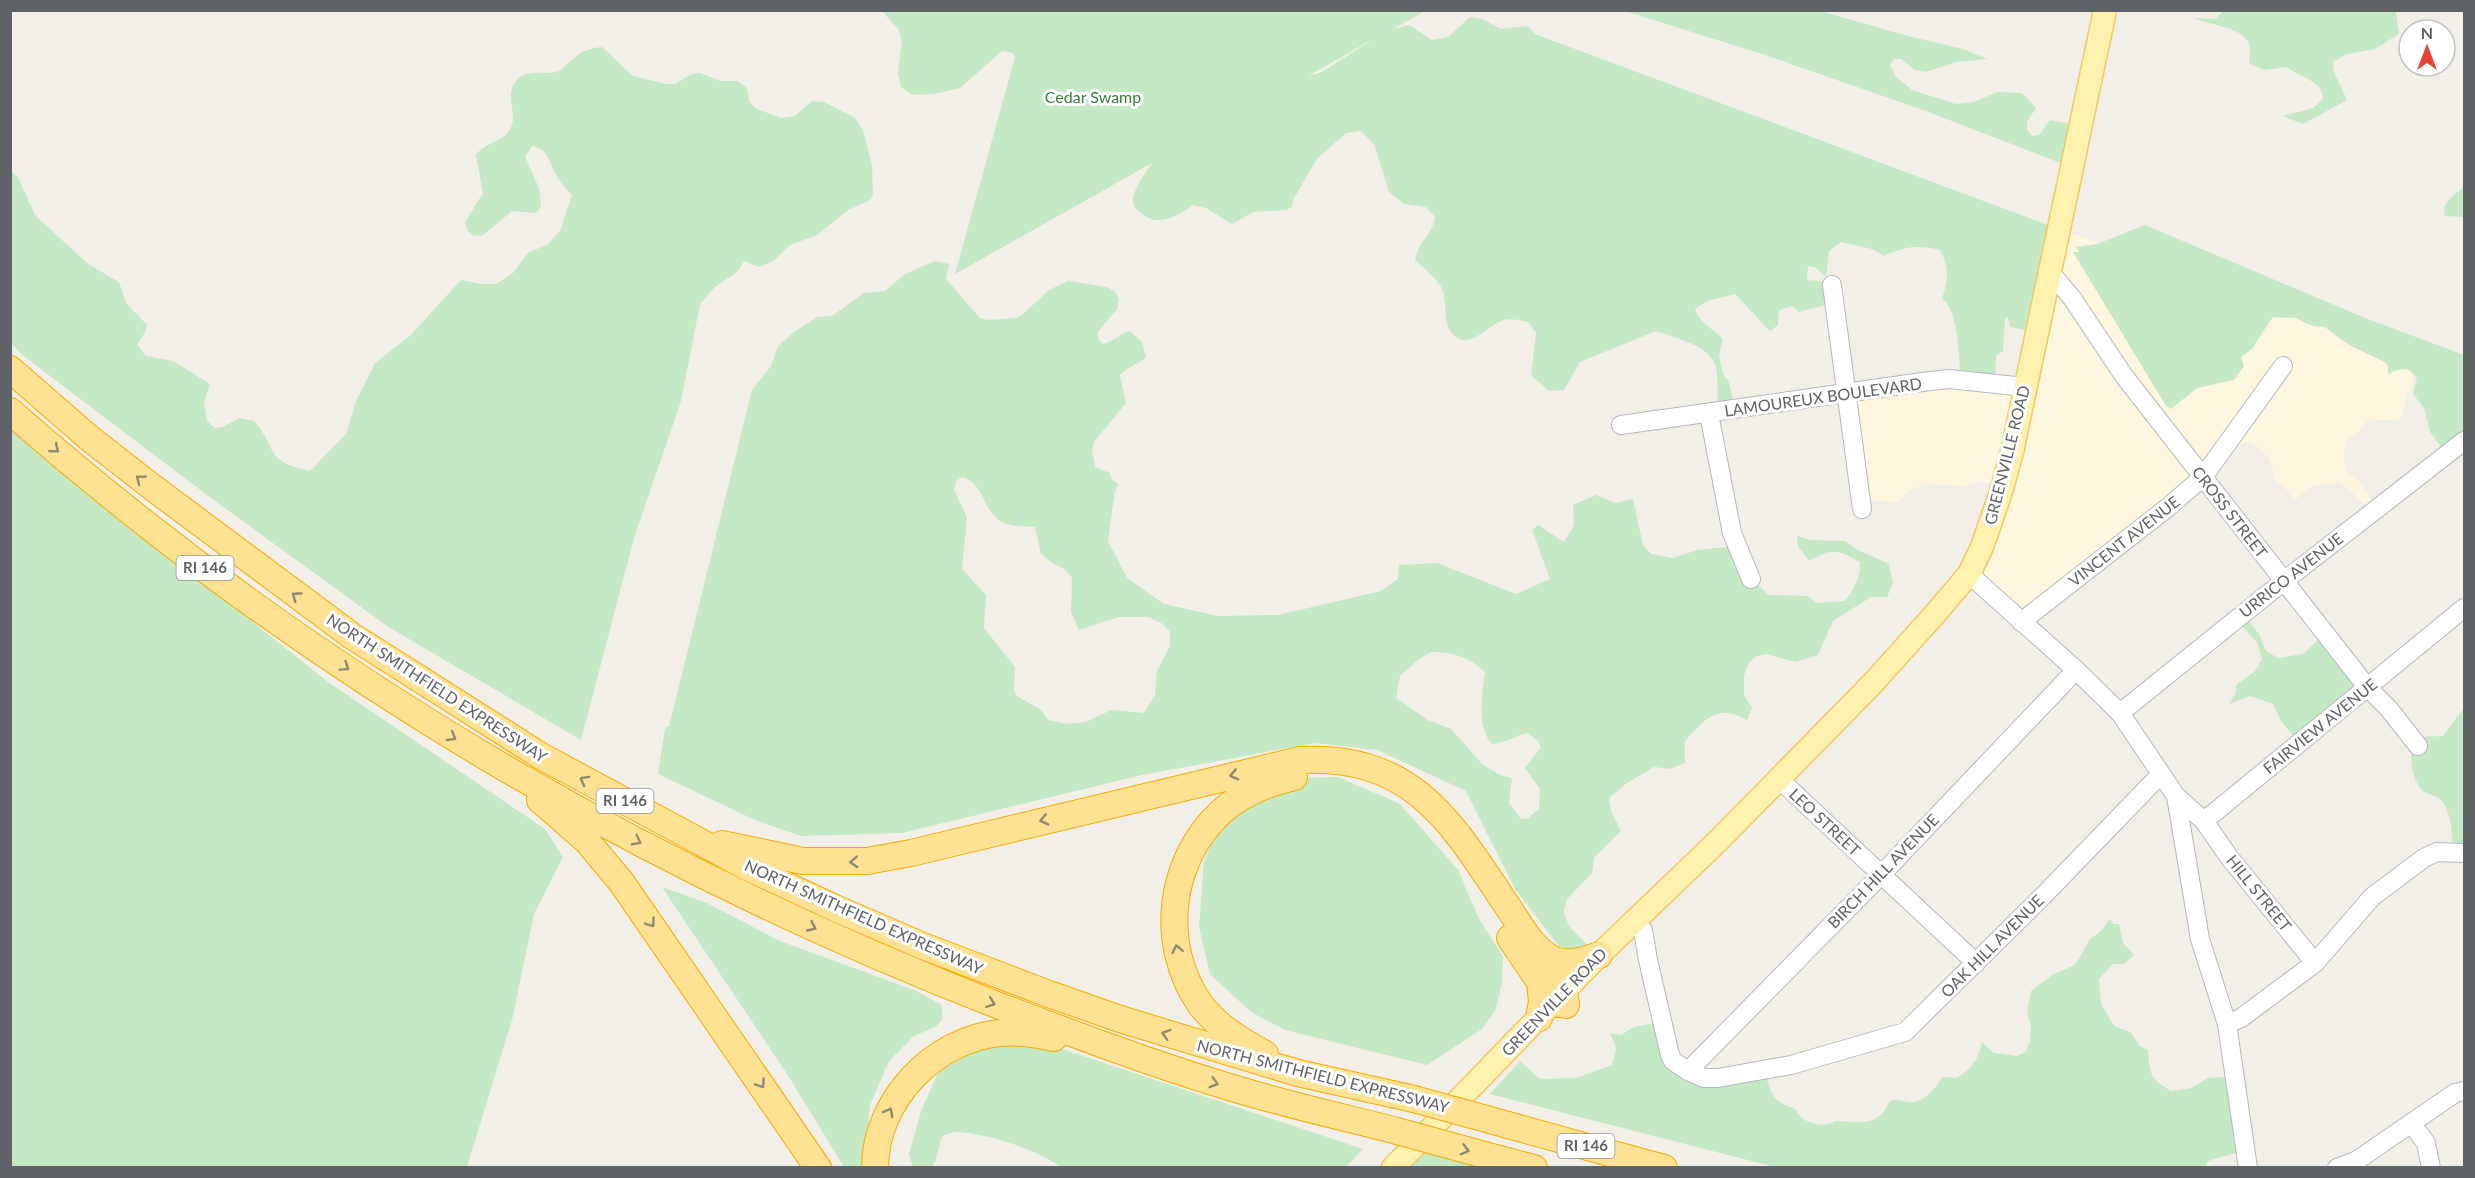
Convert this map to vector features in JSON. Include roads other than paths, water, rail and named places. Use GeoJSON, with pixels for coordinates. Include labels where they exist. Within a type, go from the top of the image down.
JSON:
{"type":"FeatureCollection","features":[{"type":"Feature","properties":{"kind":"highway","name":"NORTH SMITHFIELD EXPRESSWAY"},"geometry":{"type":"LineString","coordinates":[[10,369],[88,437],[152,487],[352,636],[541,756],[747,867],[835,908],[992,973],[1202,1046],[1414,1099],[1664,1167]]}},
{"type":"Feature","properties":{"kind":"highway","name":"NORTH SMITHFIELD EXPRESSWAY"},"geometry":{"type":"LineString","coordinates":[[10,411],[124,506],[216,578],[439,730],[609,827],[786,915],[915,973],[1125,1053],[1240,1091],[1534,1167]]}},
{"type":"Feature","properties":{"kind":"highway"},"geometry":{"type":"LineString","coordinates":[[696,838],[803,861],[867,861],[911,853],[1300,760],[1340,760],[1384,772],[1409,785],[1429,801],[1447,821],[1524,931],[1543,954],[1556,961],[1565,962],[1579,962],[1599,956]]}},
{"type":"Feature","properties":{"kind":"highway"},"geometry":{"type":"LineString","coordinates":[[493,762],[587,842],[622,883],[818,1167]]}},
{"type":"Feature","properties":{"kind":"highway"},"geometry":{"type":"LineString","coordinates":[[1323,1078],[1243,1042],[1215,1021],[1189,985],[1180,965],[1174,920],[1179,880],[1191,852],[1209,824],[1222,811],[1251,792],[1268,785],[1294,777],[1338,776],[1377,787],[1410,806],[1430,825],[1553,1000]]}},
{"type":"Feature","properties":{"kind":"highway"},"geometry":{"type":"LineString","coordinates":[[1543,954],[1553,1000]]}},
{"type":"Feature","properties":{"kind":"highway"},"geometry":{"type":"LineString","coordinates":[[875,1167],[875,1155],[884,1121],[902,1089],[922,1067],[958,1045],[990,1034],[1029,1033],[1125,1053]]}},
{"type":"Feature","properties":{"kind":"main road","name":"GREENVILLE ROAD"},"geometry":{"type":"LineString","coordinates":[[1393,1167],[1553,1000],[1718,841],[1872,684],[1968,574],[1982,547],[2001,492],[2105,10]]}},
{"type":"Feature","properties":{"kind":"main road","name":"GREENVILLE ROAD"},"geometry":{"type":"LineString","coordinates":[[1408,1167],[1553,1000],[1643,930],[1718,841]]}},
{"type":"Feature","properties":{"kind":"street","name":"CROSS STREET"},"geometry":{"type":"LineString","coordinates":[[2050,272],[2072,298],[2124,376],[2367,687],[2389,709],[2418,746]]}},
{"type":"Feature","properties":{"kind":"street"},"geometry":{"type":"LineString","coordinates":[[1832,285],[1862,509]]}},
{"type":"Feature","properties":{"kind":"street","name":"VINCENT AVENUE"},"geometry":{"type":"LineString","coordinates":[[2021,622],[2167,508],[2203,477],[2283,366]]}},
{"type":"Feature","properties":{"kind":"street","name":"LAMOUREUX BOULEVARD"},"geometry":{"type":"LineString","coordinates":[[1621,425],[1949,379],[2025,387]]}},
{"type":"Feature","properties":{"kind":"street"},"geometry":{"type":"LineString","coordinates":[[1709,414],[1732,533],[1751,579]]}},
{"type":"Feature","properties":{"kind":"street","name":"URRICO AVENUE"},"geometry":{"type":"LineString","coordinates":[[2120,713],[2284,580],[2464,441]]}},
{"type":"Feature","properties":{"kind":"street"},"geometry":{"type":"LineString","coordinates":[[1968,574],[2076,670],[2120,713],[2176,796],[2204,820]]}},
{"type":"Feature","properties":{"kind":"street","name":"FAIRVIEW AVENUE"},"geometry":{"type":"LineString","coordinates":[[2204,820],[2464,608]]}},
{"type":"Feature","properties":{"kind":"street","name":"BIRCH HILL AVENUE"},"geometry":{"type":"LineString","coordinates":[[1688,1071],[1882,874],[2076,670]]}},
{"type":"Feature","properties":{"kind":"street","name":"OAK HILL AVENUE"},"geometry":{"type":"LineString","coordinates":[[1688,1071],[1704,1078],[1718,1078],[1791,1065],[1905,1032],[2161,774]]}},
{"type":"Feature","properties":{"kind":"street","name":"LEO STREET"},"geometry":{"type":"LineString","coordinates":[[1779,779],[1976,963]]}},
{"type":"Feature","properties":{"kind":"street"},"geometry":{"type":"LineString","coordinates":[[2176,796],[2200,939],[2227,1024],[2248,1167]]}},
{"type":"Feature","properties":{"kind":"street","name":"HILL STREET"},"geometry":{"type":"LineString","coordinates":[[2204,820],[2229,857],[2315,963]]}},
{"type":"Feature","properties":{"kind":"street"},"geometry":{"type":"LineString","coordinates":[[2227,1024],[2241,1018],[2315,963],[2372,897],[2424,858],[2437,852],[2464,853]]}},
{"type":"Feature","properties":{"kind":"street"},"geometry":{"type":"LineString","coordinates":[[1643,930],[1666,1046],[1673,1060],[1688,1071]]}},
{"type":"Feature","properties":{"kind":"street"},"geometry":{"type":"LineString","coordinates":[[2337,1167],[2356,1161],[2455,1093],[2464,1091]]}},
{"type":"Feature","properties":{"kind":"street"},"geometry":{"type":"LineString","coordinates":[[2411,1123],[2426,1143],[2431,1167]]}},
{"type":"Feature","properties":{"kind":"park label","name":"Cedar Swamp"},"geometry":{"type":"Point","coordinates":[1093,97]}}]}
